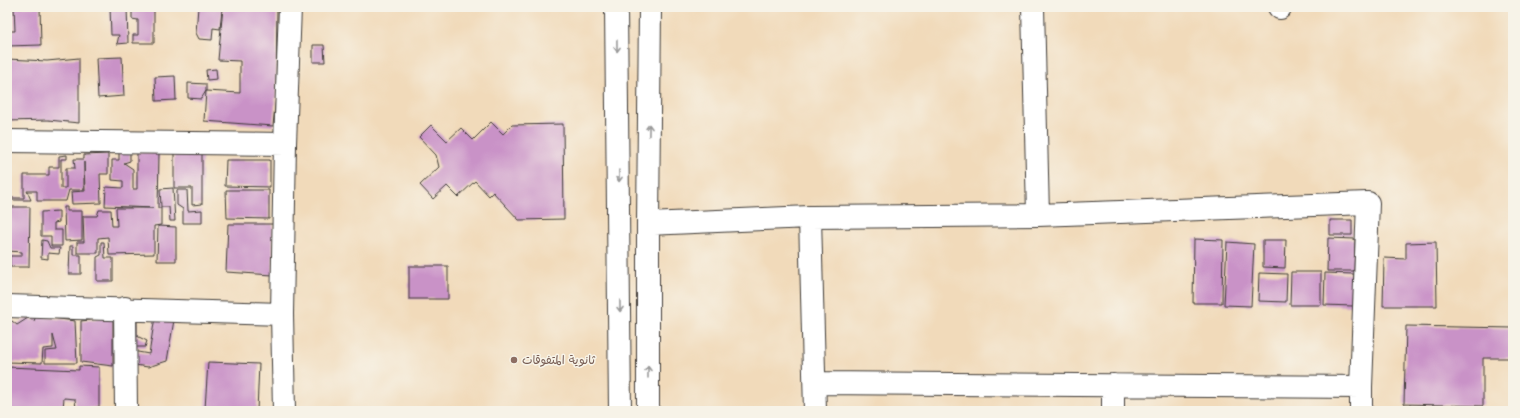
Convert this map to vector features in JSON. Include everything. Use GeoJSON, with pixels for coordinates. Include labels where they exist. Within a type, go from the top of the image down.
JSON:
{"type":"FeatureCollection","features":[{"type":"Feature","properties":{"kind":"street"},"geometry":{"type":"LineString","coordinates":[[284,411],[282,314],[285,144],[290,7]]}},
{"type":"Feature","properties":{"kind":"street"},"geometry":{"type":"LineString","coordinates":[[616,7],[620,411]]}},
{"type":"Feature","properties":{"kind":"street"},"geometry":{"type":"LineString","coordinates":[[648,411],[650,7]]}},
{"type":"Feature","properties":{"kind":"street"},"geometry":{"type":"LineString","coordinates":[[1033,7],[1038,214]]}},
{"type":"Feature","properties":{"kind":"street"},"geometry":{"type":"LineString","coordinates":[[7,142],[285,144]]}},
{"type":"Feature","properties":{"kind":"street"},"geometry":{"type":"LineString","coordinates":[[648,224],[810,217],[1038,214],[1368,203],[1361,411]]}},
{"type":"Feature","properties":{"kind":"street"},"geometry":{"type":"LineString","coordinates":[[810,217],[815,383],[814,411]]}},
{"type":"Feature","properties":{"kind":"street"},"geometry":{"type":"LineString","coordinates":[[7,306],[125,308],[282,314]]}},
{"type":"Feature","properties":{"kind":"street"},"geometry":{"type":"LineString","coordinates":[[125,308],[126,411]]}},
{"type":"Feature","properties":{"kind":"street"},"geometry":{"type":"LineString","coordinates":[[815,383],[1361,387]]}},
{"type":"Feature","properties":{"kind":"street"},"geometry":{"type":"LineString","coordinates":[[1113,385],[1113,411]]}},
{"type":"Feature","properties":{"kind":"building"},"geometry":{"type":"Polygon","coordinates":[[[14,7],[40,7],[41,45],[7,46],[7,31],[15,31],[14,7]]]}},
{"type":"Feature","properties":{"kind":"building"},"geometry":{"type":"Polygon","coordinates":[[[110,7],[127,7],[128,43],[117,44],[119,35],[111,35],[110,7]]]}},
{"type":"Feature","properties":{"kind":"building"},"geometry":{"type":"Polygon","coordinates":[[[132,7],[154,7],[154,43],[133,43],[133,35],[138,35],[138,20],[132,19],[132,7]]]}},
{"type":"Feature","properties":{"kind":"building"},"geometry":{"type":"Polygon","coordinates":[[[198,7],[222,9],[220,29],[213,28],[212,40],[199,39],[196,33],[198,7]]]}},
{"type":"Feature","properties":{"kind":"building"},"geometry":{"type":"Polygon","coordinates":[[[223,7],[277,7],[276,95],[273,126],[204,121],[206,91],[240,93],[240,61],[218,60],[223,7]]]}},
{"type":"Feature","properties":{"kind":"building"},"geometry":{"type":"Polygon","coordinates":[[[313,45],[324,45],[325,62],[313,62],[313,45]]]}},
{"type":"Feature","properties":{"kind":"building"},"geometry":{"type":"Polygon","coordinates":[[[122,57],[124,96],[98,98],[96,58],[122,57]]]}},
{"type":"Feature","properties":{"kind":"building"},"geometry":{"type":"Polygon","coordinates":[[[79,58],[79,123],[48,120],[7,121],[7,59],[47,61],[79,58]]]}},
{"type":"Feature","properties":{"kind":"building"},"geometry":{"type":"Polygon","coordinates":[[[216,69],[217,79],[207,80],[206,70],[216,69]]]}},
{"type":"Feature","properties":{"kind":"building"},"geometry":{"type":"Polygon","coordinates":[[[175,76],[176,100],[156,101],[155,77],[175,76]]]}},
{"type":"Feature","properties":{"kind":"building"},"geometry":{"type":"Polygon","coordinates":[[[188,83],[206,84],[206,91],[201,99],[188,98],[188,83]]]}},
{"type":"Feature","properties":{"kind":"building"},"geometry":{"type":"Polygon","coordinates":[[[491,122],[503,134],[512,125],[563,124],[564,219],[519,220],[493,192],[489,196],[475,181],[458,197],[447,186],[433,199],[420,185],[439,167],[436,155],[419,137],[431,125],[447,141],[461,128],[473,140],[491,122]]]}},
{"type":"Feature","properties":{"kind":"building"},"geometry":{"type":"Polygon","coordinates":[[[174,151],[202,151],[202,204],[192,205],[192,188],[174,188],[174,151]]]}},
{"type":"Feature","properties":{"kind":"building"},"geometry":{"type":"Polygon","coordinates":[[[119,152],[130,152],[130,161],[124,163],[133,169],[133,189],[137,189],[137,152],[159,153],[158,208],[161,208],[161,225],[154,226],[154,254],[109,255],[108,237],[98,238],[98,253],[77,253],[77,242],[84,242],[83,216],[97,216],[99,210],[111,210],[112,226],[117,226],[116,208],[153,208],[105,206],[106,187],[123,188],[123,181],[112,180],[112,160],[119,160],[119,152]]]}},
{"type":"Feature","properties":{"kind":"building"},"geometry":{"type":"Polygon","coordinates":[[[108,154],[108,174],[100,174],[101,203],[72,204],[71,192],[85,191],[84,162],[84,190],[69,190],[66,201],[37,201],[37,191],[27,191],[31,200],[7,200],[7,198],[24,198],[24,175],[49,175],[49,167],[59,167],[59,156],[67,155],[67,159],[61,159],[61,188],[66,188],[66,168],[75,168],[74,159],[84,159],[84,155],[108,154]]]}},
{"type":"Feature","properties":{"kind":"building"},"geometry":{"type":"Polygon","coordinates":[[[226,160],[270,160],[270,187],[225,186],[226,160]]]}},
{"type":"Feature","properties":{"kind":"building"},"geometry":{"type":"Polygon","coordinates":[[[173,188],[175,221],[170,221],[169,207],[161,207],[160,189],[173,188]]]}},
{"type":"Feature","properties":{"kind":"building"},"geometry":{"type":"Polygon","coordinates":[[[177,190],[187,190],[188,211],[202,210],[202,223],[183,223],[183,209],[177,205],[177,190]]]}},
{"type":"Feature","properties":{"kind":"building"},"geometry":{"type":"Polygon","coordinates":[[[226,190],[269,190],[269,219],[227,218],[226,190]]]}},
{"type":"Feature","properties":{"kind":"building"},"geometry":{"type":"Polygon","coordinates":[[[7,207],[30,207],[29,267],[10,267],[10,256],[22,256],[22,252],[7,250],[7,207]]]}},
{"type":"Feature","properties":{"kind":"building"},"geometry":{"type":"Polygon","coordinates":[[[64,207],[67,207],[67,211],[82,211],[82,240],[65,241],[64,207]]]}},
{"type":"Feature","properties":{"kind":"building"},"geometry":{"type":"Polygon","coordinates":[[[59,211],[59,222],[54,223],[54,230],[62,230],[62,246],[51,246],[51,236],[41,236],[41,212],[59,211]]]}},
{"type":"Feature","properties":{"kind":"building"},"geometry":{"type":"Polygon","coordinates":[[[1330,220],[1352,220],[1352,235],[1330,235],[1330,220]]]}},
{"type":"Feature","properties":{"kind":"building"},"geometry":{"type":"Polygon","coordinates":[[[228,224],[273,224],[273,275],[226,272],[228,224]]]}},
{"type":"Feature","properties":{"kind":"building"},"geometry":{"type":"Polygon","coordinates":[[[158,226],[176,227],[176,261],[157,261],[158,226]]]}},
{"type":"Feature","properties":{"kind":"building"},"geometry":{"type":"Polygon","coordinates":[[[1328,238],[1355,239],[1354,271],[1327,271],[1328,238]]]}},
{"type":"Feature","properties":{"kind":"building"},"geometry":{"type":"Polygon","coordinates":[[[1194,239],[1223,240],[1222,303],[1193,303],[1194,239]]]}},
{"type":"Feature","properties":{"kind":"building"},"geometry":{"type":"Polygon","coordinates":[[[42,240],[47,241],[50,248],[60,248],[59,254],[48,253],[48,259],[41,258],[42,240]]]}},
{"type":"Feature","properties":{"kind":"building"},"geometry":{"type":"Polygon","coordinates":[[[1263,240],[1286,240],[1285,268],[1263,267],[1263,240]]]}},
{"type":"Feature","properties":{"kind":"building"},"geometry":{"type":"Polygon","coordinates":[[[101,242],[104,242],[105,258],[113,258],[113,281],[97,281],[97,257],[101,255],[101,242]]]}},
{"type":"Feature","properties":{"kind":"building"},"geometry":{"type":"Polygon","coordinates":[[[1227,242],[1254,244],[1251,306],[1224,305],[1227,242]]]}},
{"type":"Feature","properties":{"kind":"building"},"geometry":{"type":"Polygon","coordinates":[[[1436,242],[1437,306],[1383,306],[1384,258],[1406,259],[1406,243],[1436,242]]]}},
{"type":"Feature","properties":{"kind":"building"},"geometry":{"type":"Polygon","coordinates":[[[70,246],[73,246],[73,255],[81,255],[81,274],[69,274],[70,246]]]}},
{"type":"Feature","properties":{"kind":"building"},"geometry":{"type":"Polygon","coordinates":[[[409,266],[448,266],[448,299],[409,299],[409,266]]]}},
{"type":"Feature","properties":{"kind":"building"},"geometry":{"type":"Polygon","coordinates":[[[1291,272],[1321,272],[1321,305],[1290,305],[1291,272]]]}},
{"type":"Feature","properties":{"kind":"building"},"geometry":{"type":"Polygon","coordinates":[[[1259,273],[1287,274],[1286,302],[1258,301],[1259,273]]]}},
{"type":"Feature","properties":{"kind":"building"},"geometry":{"type":"Polygon","coordinates":[[[1325,273],[1354,274],[1353,306],[1324,305],[1325,273]]]}},
{"type":"Feature","properties":{"kind":"building"},"geometry":{"type":"Polygon","coordinates":[[[36,316],[75,321],[77,363],[45,363],[45,351],[57,350],[53,335],[53,348],[43,349],[42,363],[7,362],[7,323],[12,321],[17,325],[28,318],[34,321],[36,316]]]}},
{"type":"Feature","properties":{"kind":"building"},"geometry":{"type":"Polygon","coordinates":[[[113,317],[113,366],[81,362],[81,321],[113,317]]]}},
{"type":"Feature","properties":{"kind":"building"},"geometry":{"type":"Polygon","coordinates":[[[155,317],[174,320],[167,361],[148,367],[135,365],[121,349],[149,354],[155,317]]]}},
{"type":"Feature","properties":{"kind":"building"},"geometry":{"type":"Polygon","coordinates":[[[137,321],[137,336],[147,341],[145,347],[131,347],[130,322],[137,321]]]}},
{"type":"Feature","properties":{"kind":"building"},"geometry":{"type":"Polygon","coordinates":[[[1406,326],[1513,328],[1513,358],[1483,358],[1483,406],[1404,404],[1406,326]]]}},
{"type":"Feature","properties":{"kind":"building"},"geometry":{"type":"Polygon","coordinates":[[[208,362],[259,364],[257,411],[205,409],[208,362]]]}},
{"type":"Feature","properties":{"kind":"building"},"geometry":{"type":"Polygon","coordinates":[[[79,366],[99,367],[99,407],[76,410],[75,399],[64,398],[63,408],[45,411],[7,411],[7,367],[79,370],[79,366]]]}},
{"type":"Feature","properties":{"kind":"place","name":"ثانوية المتفوقات"},"geometry":{"type":"Point","coordinates":[514,360]}}]}
